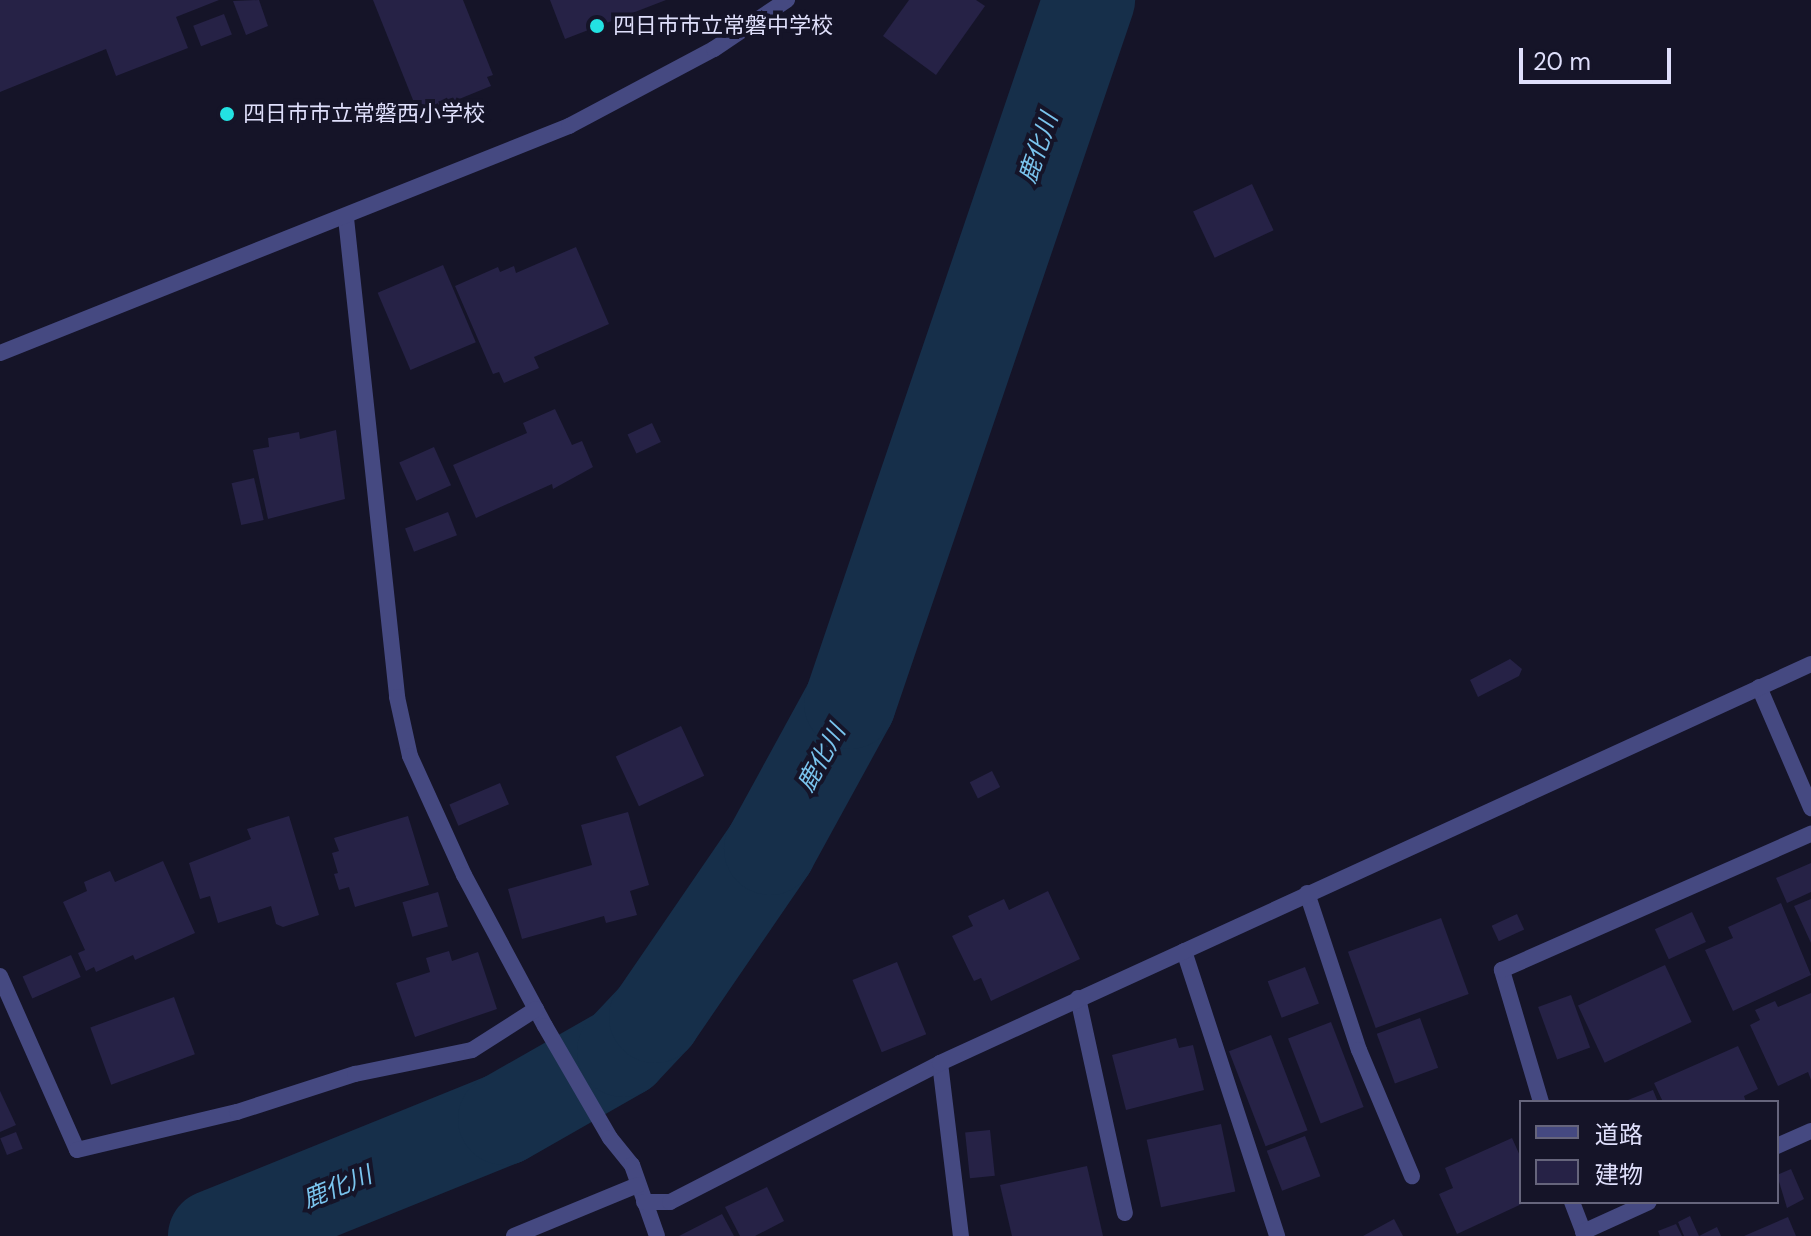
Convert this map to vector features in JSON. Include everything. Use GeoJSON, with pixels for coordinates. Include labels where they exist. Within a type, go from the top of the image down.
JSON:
{"type":"FeatureCollection","features":[{"type":"Feature","properties":{"kind":"street"},"geometry":{"type":"LineString","coordinates":[[0,353],[346,218],[569,126],[714,49],[787,0]]}},
{"type":"Feature","properties":{"kind":"street"},"geometry":{"type":"LineString","coordinates":[[346,218],[397,697],[410,756],[464,875],[545,1026],[610,1138],[632,1165],[657,1236]]}},
{"type":"Feature","properties":{"kind":"street"},"geometry":{"type":"LineString","coordinates":[[644,1202],[670,1202],[940,1063],[1811,664]]}},
{"type":"Feature","properties":{"kind":"street"},"geometry":{"type":"LineString","coordinates":[[1759,687],[1811,808]]}},
{"type":"Feature","properties":{"kind":"street"},"geometry":{"type":"LineString","coordinates":[[1540,1100],[1502,970],[1811,834]]}},
{"type":"Feature","properties":{"kind":"street"},"geometry":{"type":"LineString","coordinates":[[1307,893],[1359,1050],[1412,1176]]}},
{"type":"Feature","properties":{"kind":"street"},"geometry":{"type":"LineString","coordinates":[[1184,951],[1277,1236]]}},
{"type":"Feature","properties":{"kind":"street"},"geometry":{"type":"LineString","coordinates":[[0,976],[77,1150],[237,1112],[355,1074],[472,1050],[536,1009]]}},
{"type":"Feature","properties":{"kind":"street"},"geometry":{"type":"LineString","coordinates":[[1078,998],[1125,1213]]}},
{"type":"Feature","properties":{"kind":"street"},"geometry":{"type":"LineString","coordinates":[[940,1063],[961,1236]]}},
{"type":"Feature","properties":{"kind":"street"},"geometry":{"type":"LineString","coordinates":[[1779,1145],[1811,1131]]}},
{"type":"Feature","properties":{"kind":"street"},"geometry":{"type":"LineString","coordinates":[[514,1236],[638,1185]]}},
{"type":"Feature","properties":{"kind":"street"},"geometry":{"type":"LineString","coordinates":[[1573,1204],[1584,1234],[1645,1204]]}},
{"type":"Feature","properties":{"kind":"building"},"geometry":{"type":"Polygon","coordinates":[[[0,0],[219,0],[176,17],[188,48],[116,76],[106,49],[0,92],[0,0]]]}},
{"type":"Feature","properties":{"kind":"building"},"geometry":{"type":"Polygon","coordinates":[[[259,0],[268,26],[246,35],[233,1],[259,0]]]}},
{"type":"Feature","properties":{"kind":"building"},"geometry":{"type":"Polygon","coordinates":[[[373,0],[463,0],[493,75],[487,77],[491,86],[425,113],[420,102],[415,105],[373,0]]]}},
{"type":"Feature","properties":{"kind":"building"},"geometry":{"type":"Polygon","coordinates":[[[550,0],[666,0],[565,39],[550,0]]]}},
{"type":"Feature","properties":{"kind":"building"},"geometry":{"type":"Polygon","coordinates":[[[909,0],[976,0],[985,6],[936,75],[883,36],[909,0]]]}},
{"type":"Feature","properties":{"kind":"building"},"geometry":{"type":"Polygon","coordinates":[[[224,14],[232,35],[201,46],[193,26],[224,14]]]}},
{"type":"Feature","properties":{"kind":"building"},"geometry":{"type":"Polygon","coordinates":[[[1252,184],[1274,230],[1215,258],[1193,211],[1252,184]]]}},
{"type":"Feature","properties":{"kind":"building"},"geometry":{"type":"Polygon","coordinates":[[[576,247],[609,324],[534,357],[539,368],[504,383],[499,372],[493,374],[455,286],[498,267],[500,272],[514,266],[516,273],[576,247]]]}},
{"type":"Feature","properties":{"kind":"building"},"geometry":{"type":"Polygon","coordinates":[[[443,265],[476,342],[410,370],[378,293],[443,265]]]}},
{"type":"Feature","properties":{"kind":"building"},"geometry":{"type":"Polygon","coordinates":[[[555,409],[572,445],[582,441],[593,467],[553,489],[552,484],[476,518],[453,465],[527,433],[523,423],[555,409]]]}},
{"type":"Feature","properties":{"kind":"building"},"geometry":{"type":"Polygon","coordinates":[[[652,423],[661,442],[636,453],[628,434],[652,423]]]}},
{"type":"Feature","properties":{"kind":"building"},"geometry":{"type":"Polygon","coordinates":[[[336,430],[345,499],[268,519],[253,450],[269,447],[268,438],[299,432],[300,439],[336,430]]]}},
{"type":"Feature","properties":{"kind":"building"},"geometry":{"type":"Polygon","coordinates":[[[434,447],[451,485],[416,501],[399,462],[434,447]]]}},
{"type":"Feature","properties":{"kind":"building"},"geometry":{"type":"Polygon","coordinates":[[[254,478],[264,520],[241,525],[232,483],[254,478]]]}},
{"type":"Feature","properties":{"kind":"building"},"geometry":{"type":"Polygon","coordinates":[[[448,512],[457,535],[414,552],[405,528],[448,512]]]}},
{"type":"Feature","properties":{"kind":"building"},"geometry":{"type":"Polygon","coordinates":[[[1510,659],[1522,669],[1519,676],[1478,697],[1470,680],[1510,659]]]}},
{"type":"Feature","properties":{"kind":"building"},"geometry":{"type":"Polygon","coordinates":[[[681,726],[704,776],[639,806],[616,756],[681,726]]]}},
{"type":"Feature","properties":{"kind":"building"},"geometry":{"type":"Polygon","coordinates":[[[992,771],[1000,787],[978,798],[970,782],[992,771]]]}},
{"type":"Feature","properties":{"kind":"building"},"geometry":{"type":"Polygon","coordinates":[[[500,783],[509,804],[458,826],[449,804],[500,783]]]}},
{"type":"Feature","properties":{"kind":"building"},"geometry":{"type":"Polygon","coordinates":[[[628,812],[649,885],[630,891],[637,915],[606,923],[604,916],[522,939],[508,889],[592,865],[581,825],[628,812]]]}},
{"type":"Feature","properties":{"kind":"building"},"geometry":{"type":"Polygon","coordinates":[[[289,816],[319,915],[283,927],[276,924],[271,906],[218,923],[210,896],[200,899],[189,863],[251,839],[247,829],[289,816]]]}},
{"type":"Feature","properties":{"kind":"building"},"geometry":{"type":"Polygon","coordinates":[[[408,816],[429,885],[355,907],[349,887],[339,890],[334,874],[338,873],[332,853],[339,851],[334,838],[408,816]]]}},
{"type":"Feature","properties":{"kind":"building"},"geometry":{"type":"Polygon","coordinates":[[[163,861],[195,933],[135,960],[133,955],[96,972],[94,967],[86,971],[78,953],[85,950],[63,902],[87,891],[84,882],[110,871],[115,882],[163,861]]]}},
{"type":"Feature","properties":{"kind":"building"},"geometry":{"type":"Polygon","coordinates":[[[1811,863],[1811,892],[1787,903],[1776,878],[1811,863]]]}},
{"type":"Feature","properties":{"kind":"building"},"geometry":{"type":"Polygon","coordinates":[[[1048,891],[1080,959],[991,1001],[981,978],[974,981],[952,936],[973,926],[968,916],[1004,899],[1009,910],[1048,891]]]}},
{"type":"Feature","properties":{"kind":"building"},"geometry":{"type":"Polygon","coordinates":[[[438,892],[448,927],[412,937],[402,902],[438,892]]]}},
{"type":"Feature","properties":{"kind":"building"},"geometry":{"type":"Polygon","coordinates":[[[1811,899],[1811,943],[1794,906],[1811,899]]]}},
{"type":"Feature","properties":{"kind":"building"},"geometry":{"type":"Polygon","coordinates":[[[1781,903],[1811,975],[1733,1011],[1705,950],[1733,938],[1728,927],[1781,903]]]}},
{"type":"Feature","properties":{"kind":"building"},"geometry":{"type":"Polygon","coordinates":[[[1692,912],[1706,942],[1669,959],[1655,929],[1692,912]]]}},
{"type":"Feature","properties":{"kind":"building"},"geometry":{"type":"Polygon","coordinates":[[[1517,914],[1524,929],[1499,941],[1492,926],[1517,914]]]}},
{"type":"Feature","properties":{"kind":"building"},"geometry":{"type":"Polygon","coordinates":[[[1441,918],[1469,994],[1376,1028],[1348,952],[1441,918]]]}},
{"type":"Feature","properties":{"kind":"building"},"geometry":{"type":"Polygon","coordinates":[[[449,951],[452,961],[478,952],[497,1009],[415,1037],[396,983],[430,972],[426,958],[449,951]]]}},
{"type":"Feature","properties":{"kind":"building"},"geometry":{"type":"Polygon","coordinates":[[[71,955],[81,977],[32,998],[23,977],[71,955]]]}},
{"type":"Feature","properties":{"kind":"building"},"geometry":{"type":"Polygon","coordinates":[[[897,962],[926,1034],[882,1052],[852,980],[897,962]]]}},
{"type":"Feature","properties":{"kind":"building"},"geometry":{"type":"Polygon","coordinates":[[[1665,965],[1692,1022],[1605,1063],[1578,1006],[1665,965]]]}},
{"type":"Feature","properties":{"kind":"building"},"geometry":{"type":"Polygon","coordinates":[[[1305,967],[1319,1003],[1282,1018],[1268,981],[1305,967]]]}},
{"type":"Feature","properties":{"kind":"building"},"geometry":{"type":"Polygon","coordinates":[[[1811,993],[1811,1080],[1808,1072],[1778,1086],[1750,1025],[1760,1020],[1755,1010],[1775,1001],[1778,1007],[1811,993]]]}},
{"type":"Feature","properties":{"kind":"building"},"geometry":{"type":"Polygon","coordinates":[[[1571,995],[1590,1048],[1557,1060],[1538,1007],[1571,995]]]}},
{"type":"Feature","properties":{"kind":"building"},"geometry":{"type":"Polygon","coordinates":[[[174,997],[195,1054],[111,1085],[90,1027],[174,997]]]}},
{"type":"Feature","properties":{"kind":"building"},"geometry":{"type":"Polygon","coordinates":[[[1420,1018],[1438,1068],[1395,1084],[1377,1034],[1420,1018]]]}},
{"type":"Feature","properties":{"kind":"building"},"geometry":{"type":"Polygon","coordinates":[[[1331,1022],[1364,1107],[1321,1123],[1288,1038],[1331,1022]]]}},
{"type":"Feature","properties":{"kind":"building"},"geometry":{"type":"Polygon","coordinates":[[[1271,1035],[1308,1130],[1266,1146],[1229,1051],[1271,1035]]]}},
{"type":"Feature","properties":{"kind":"building"},"geometry":{"type":"Polygon","coordinates":[[[1176,1038],[1179,1048],[1193,1045],[1204,1090],[1126,1110],[1112,1055],[1176,1038]]]}},
{"type":"Feature","properties":{"kind":"building"},"geometry":{"type":"Polygon","coordinates":[[[1738,1046],[1758,1089],[1744,1096],[1745,1100],[1662,1100],[1654,1083],[1738,1046]]]}},
{"type":"Feature","properties":{"kind":"building"},"geometry":{"type":"Polygon","coordinates":[[[1653,1090],[1657,1100],[1628,1100],[1653,1090]]]}},
{"type":"Feature","properties":{"kind":"building"},"geometry":{"type":"Polygon","coordinates":[[[0,1091],[16,1125],[0,1132],[0,1091]]]}},
{"type":"Feature","properties":{"kind":"building"},"geometry":{"type":"Polygon","coordinates":[[[1221,1124],[1235,1191],[1161,1207],[1147,1140],[1221,1124]]]}},
{"type":"Feature","properties":{"kind":"building"},"geometry":{"type":"Polygon","coordinates":[[[990,1130],[995,1176],[970,1178],[965,1133],[990,1130]]]}},
{"type":"Feature","properties":{"kind":"building"},"geometry":{"type":"Polygon","coordinates":[[[16,1132],[23,1149],[7,1155],[0,1138],[16,1132]]]}},
{"type":"Feature","properties":{"kind":"building"},"geometry":{"type":"Polygon","coordinates":[[[1305,1136],[1320,1176],[1282,1191],[1267,1151],[1305,1136]]]}},
{"type":"Feature","properties":{"kind":"building"},"geometry":{"type":"Polygon","coordinates":[[[1512,1138],[1519,1154],[1519,1204],[1522,1204],[1457,1234],[1439,1194],[1453,1188],[1445,1168],[1512,1138]]]}},
{"type":"Feature","properties":{"kind":"building"},"geometry":{"type":"Polygon","coordinates":[[[1087,1166],[1103,1236],[1012,1236],[1000,1185],[1087,1166]]]}},
{"type":"Feature","properties":{"kind":"building"},"geometry":{"type":"Polygon","coordinates":[[[1791,1169],[1804,1199],[1787,1208],[1779,1174],[1791,1169]]]}},
{"type":"Feature","properties":{"kind":"building"},"geometry":{"type":"Polygon","coordinates":[[[767,1187],[784,1221],[755,1236],[740,1236],[725,1207],[767,1187]]]}},
{"type":"Feature","properties":{"kind":"building"},"geometry":{"type":"Polygon","coordinates":[[[722,1214],[734,1236],[679,1236],[722,1214]]]}},
{"type":"Feature","properties":{"kind":"building"},"geometry":{"type":"Polygon","coordinates":[[[1690,1216],[1699,1236],[1684,1236],[1678,1222],[1690,1216]]]}},
{"type":"Feature","properties":{"kind":"building"},"geometry":{"type":"Polygon","coordinates":[[[1788,1217],[1796,1236],[1744,1236],[1788,1217]]]}},
{"type":"Feature","properties":{"kind":"building"},"geometry":{"type":"Polygon","coordinates":[[[1394,1219],[1403,1236],[1363,1236],[1394,1219]]]}},
{"type":"Feature","properties":{"kind":"building"},"geometry":{"type":"Polygon","coordinates":[[[1676,1224],[1682,1236],[1660,1236],[1658,1231],[1676,1224]]]}},
{"type":"Feature","properties":{"kind":"building"},"geometry":{"type":"Polygon","coordinates":[[[1717,1227],[1721,1236],[1699,1236],[1717,1227]]]}},
{"type":"Feature","properties":{"kind":"waterway","name":"鹿化川"},"geometry":{"type":"LineString","coordinates":[[214,1236],[504,1119],[623,1051],[655,1017],[770,849],[850,703],[1089,0]]}},
{"type":"Feature","properties":{"kind":"place","name":"四日市市立常磐中学校"},"geometry":{"type":"Point","coordinates":[597,26]}},
{"type":"Feature","properties":{"kind":"place","name":"四日市市立常磐西小学校"},"geometry":{"type":"Point","coordinates":[227,114]}}]}
